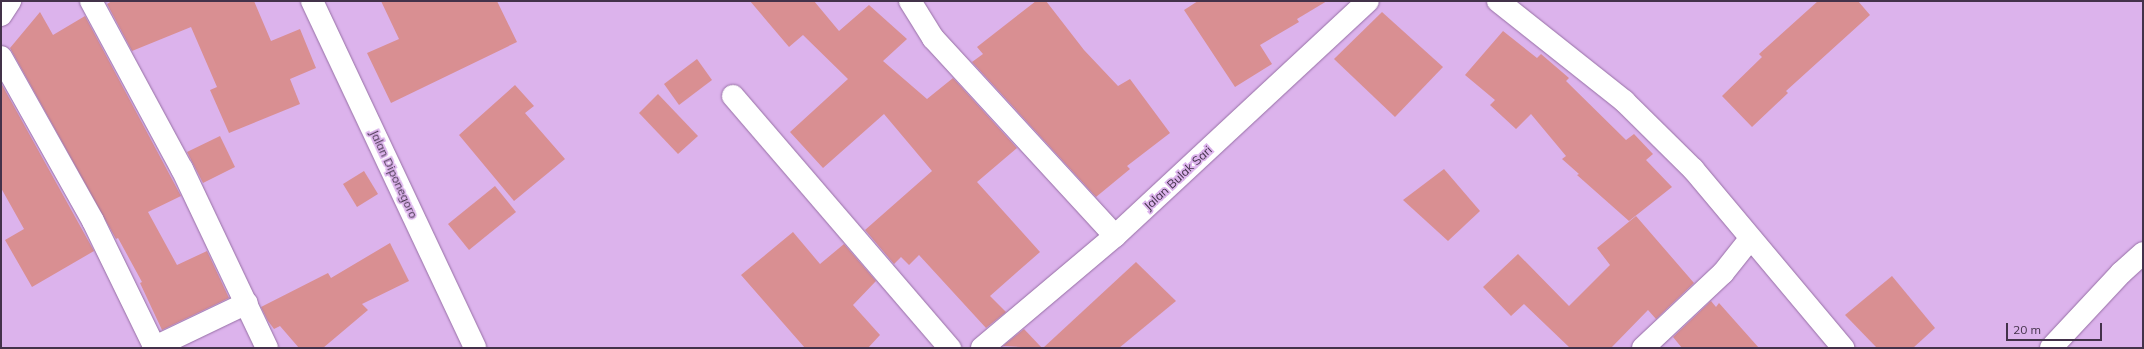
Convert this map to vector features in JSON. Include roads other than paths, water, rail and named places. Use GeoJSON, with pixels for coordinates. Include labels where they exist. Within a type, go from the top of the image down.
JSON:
{"type":"FeatureCollection","features":[{"type":"Feature","properties":{"kind":"street"},"geometry":{"type":"LineString","coordinates":[[1,15],[10,1]]}},
{"type":"Feature","properties":{"kind":"street"},"geometry":{"type":"LineString","coordinates":[[91,1],[182,169],[267,348]]}},
{"type":"Feature","properties":{"kind":"street","name":"Jalan Diponegoro"},"geometry":{"type":"LineString","coordinates":[[312,1],[468,345]]}},
{"type":"Feature","properties":{"kind":"street"},"geometry":{"type":"LineString","coordinates":[[910,1],[933,38],[1115,236]]}},
{"type":"Feature","properties":{"kind":"street"},"geometry":{"type":"LineString","coordinates":[[1498,1],[1624,101],[1693,169],[1750,239],[1843,348]]}},
{"type":"Feature","properties":{"kind":"street","name":"Jalan Bulak Sari"},"geometry":{"type":"LineString","coordinates":[[982,348],[1115,236],[1363,3]]}},
{"type":"Feature","properties":{"kind":"street"},"geometry":{"type":"LineString","coordinates":[[1,57],[93,221],[154,348],[247,304]]}},
{"type":"Feature","properties":{"kind":"street"},"geometry":{"type":"LineString","coordinates":[[733,96],[950,348]]}},
{"type":"Feature","properties":{"kind":"street"},"geometry":{"type":"LineString","coordinates":[[1643,348],[1723,273],[1750,239]]}},
{"type":"Feature","properties":{"kind":"street"},"geometry":{"type":"LineString","coordinates":[[2051,348],[2121,273],[2143,253]]}}]}
